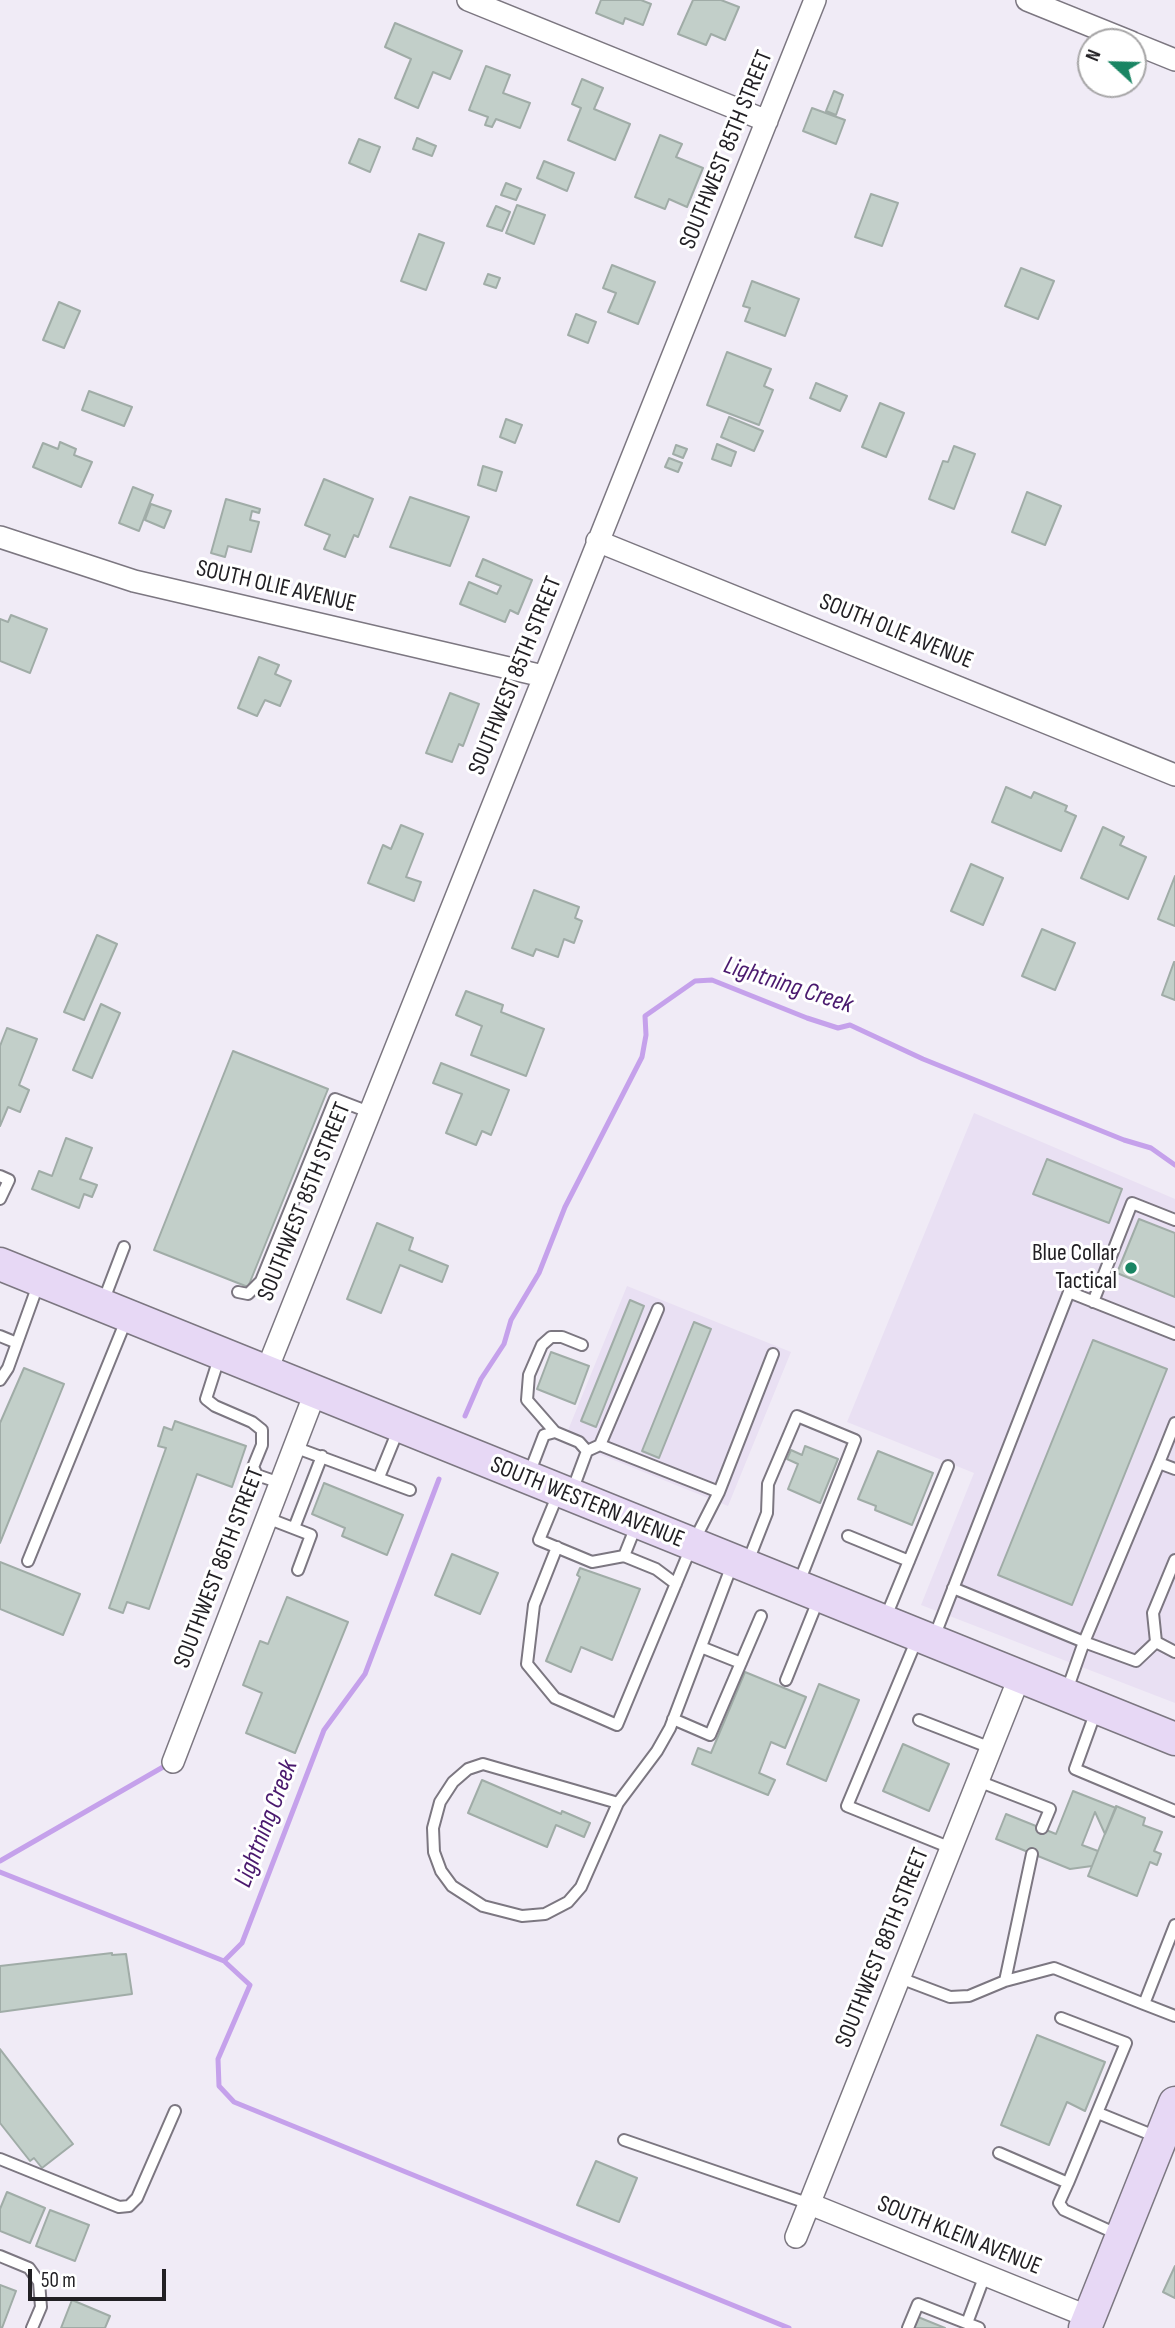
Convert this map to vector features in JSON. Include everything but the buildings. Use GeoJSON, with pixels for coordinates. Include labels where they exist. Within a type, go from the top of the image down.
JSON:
{"type":"FeatureCollection","features":[{"type":"Feature","properties":{"kind":"main road","name":"SOUTH WESTERN AVENUE"},"geometry":{"type":"LineString","coordinates":[[0,1264],[808,1593],[1175,1739]]}},
{"type":"Feature","properties":{"kind":"main road"},"geometry":{"type":"LineString","coordinates":[[1087,2322],[1175,2103]]}},
{"type":"Feature","properties":{"kind":"street"},"geometry":{"type":"LineString","coordinates":[[468,0],[767,121]]}},
{"type":"Feature","properties":{"kind":"street","name":"SOUTHWEST 85TH STREET"},"geometry":{"type":"LineString","coordinates":[[266,1372],[816,0]]}},
{"type":"Feature","properties":{"kind":"street"},"geometry":{"type":"LineString","coordinates":[[1027,0],[1097,28]]}},
{"type":"Feature","properties":{"kind":"street"},"geometry":{"type":"LineString","coordinates":[[1147,48],[1175,60]]}},
{"type":"Feature","properties":{"kind":"street","name":"SOUTH OLIE AVENUE"},"geometry":{"type":"LineString","coordinates":[[0,537],[134,582],[543,676]]}},
{"type":"Feature","properties":{"kind":"street","name":"SOUTH OLIE AVENUE"},"geometry":{"type":"LineString","coordinates":[[597,541],[1175,775]]}},
{"type":"Feature","properties":{"kind":"street","name":"SOUTHWEST 86TH STREET"},"geometry":{"type":"LineString","coordinates":[[173,1762],[315,1393]]}},
{"type":"Feature","properties":{"kind":"street","name":"SOUTHWEST 88TH STREET"},"geometry":{"type":"LineString","coordinates":[[796,2237],[1019,1678]]}},
{"type":"Feature","properties":{"kind":"street","name":"SOUTH KLEIN AVENUE"},"geometry":{"type":"LineString","coordinates":[[810,2204],[985,2275],[1087,2322]]}},
{"type":"Feature","properties":{"kind":"lane"},"geometry":{"type":"LineString","coordinates":[[238,1292],[248,1293],[261,1281],[335,1099],[369,1112]]}},
{"type":"Feature","properties":{"kind":"lane"},"geometry":{"type":"LineString","coordinates":[[0,1176],[9,1180],[0,1199]]}},
{"type":"Feature","properties":{"kind":"lane"},"geometry":{"type":"LineString","coordinates":[[1093,1302],[1132,1203],[1175,1220]]}},
{"type":"Feature","properties":{"kind":"lane"},"geometry":{"type":"LineString","coordinates":[[28,1561],[115,1310],[124,1247]]}},
{"type":"Feature","properties":{"kind":"lane"},"geometry":{"type":"LineString","coordinates":[[0,1380],[8,1368],[40,1280]]}},
{"type":"Feature","properties":{"kind":"lane"},"geometry":{"type":"LineString","coordinates":[[951,1848],[847,1806],[925,1640],[953,1588],[1069,1292],[1175,1334]]}},
{"type":"Feature","properties":{"kind":"lane"},"geometry":{"type":"LineString","coordinates":[[658,1309],[600,1445],[587,1451],[539,1540],[592,1562],[624,1556],[656,1569],[676,1584]]}},
{"type":"Feature","properties":{"kind":"lane"},"geometry":{"type":"LineString","coordinates":[[0,1336],[17,1343]]}},
{"type":"Feature","properties":{"kind":"lane"},"geometry":{"type":"LineString","coordinates":[[582,1345],[562,1337],[551,1337],[542,1345],[529,1375],[527,1401],[555,1432],[579,1442],[587,1451]]}},
{"type":"Feature","properties":{"kind":"lane"},"geometry":{"type":"LineString","coordinates":[[220,1353],[206,1399],[215,1406],[252,1422],[262,1430],[262,1444],[253,1467],[257,1475],[280,1483]]}},
{"type":"Feature","properties":{"kind":"lane"},"geometry":{"type":"LineString","coordinates":[[557,1547],[534,1605],[527,1664],[555,1698],[617,1725],[692,1545],[719,1492],[773,1354]]}},
{"type":"Feature","properties":{"kind":"lane"},"geometry":{"type":"LineString","coordinates":[[618,1803],[483,1764],[468,1769],[453,1782],[440,1802],[433,1828],[434,1852],[441,1871],[466,1897],[502,1912],[522,1916],[545,1914],[568,1902],[582,1887],[618,1803],[657,1751],[673,1719],[701,1647],[739,1565],[767,1513],[768,1484],[797,1416],[855,1440],[808,1593],[786,1680]]}},
{"type":"Feature","properties":{"kind":"lane"},"geometry":{"type":"LineString","coordinates":[[1065,1696],[1084,1642],[1175,1423]]}},
{"type":"Feature","properties":{"kind":"lane"},"geometry":{"type":"LineString","coordinates":[[379,1477],[399,1427]]}},
{"type":"Feature","properties":{"kind":"lane"},"geometry":{"type":"LineString","coordinates":[[527,1479],[540,1441],[544,1435],[555,1432]]}},
{"type":"Feature","properties":{"kind":"lane"},"geometry":{"type":"LineString","coordinates":[[600,1445],[719,1492]]}},
{"type":"Feature","properties":{"kind":"lane"},"geometry":{"type":"LineString","coordinates":[[294,1447],[410,1490]]}},
{"type":"Feature","properties":{"kind":"lane"},"geometry":{"type":"LineString","coordinates":[[294,1528],[322,1457]]}},
{"type":"Feature","properties":{"kind":"lane"},"geometry":{"type":"LineString","coordinates":[[1159,1463],[1175,1469]]}},
{"type":"Feature","properties":{"kind":"lane"},"geometry":{"type":"LineString","coordinates":[[884,1623],[948,1466]]}},
{"type":"Feature","properties":{"kind":"lane"},"geometry":{"type":"LineString","coordinates":[[267,1518],[311,1535],[298,1570]]}},
{"type":"Feature","properties":{"kind":"lane"},"geometry":{"type":"LineString","coordinates":[[624,1556],[637,1523]]}},
{"type":"Feature","properties":{"kind":"lane"},"geometry":{"type":"LineString","coordinates":[[848,1536],[909,1561]]}},
{"type":"Feature","properties":{"kind":"lane"},"geometry":{"type":"LineString","coordinates":[[1156,1642],[1153,1614],[1175,1560]]}},
{"type":"Feature","properties":{"kind":"lane"},"geometry":{"type":"LineString","coordinates":[[953,1588],[1136,1661],[1156,1642]]}},
{"type":"Feature","properties":{"kind":"lane"},"geometry":{"type":"LineString","coordinates":[[673,1719],[710,1735],[761,1616]]}},
{"type":"Feature","properties":{"kind":"lane"},"geometry":{"type":"LineString","coordinates":[[1156,1642],[1175,1652]]}},
{"type":"Feature","properties":{"kind":"lane"},"geometry":{"type":"LineString","coordinates":[[701,1647],[741,1663]]}},
{"type":"Feature","properties":{"kind":"lane"},"geometry":{"type":"LineString","coordinates":[[1097,1709],[1075,1769],[1175,1811]]}},
{"type":"Feature","properties":{"kind":"lane"},"geometry":{"type":"LineString","coordinates":[[919,1720],[991,1748]]}},
{"type":"Feature","properties":{"kind":"lane"},"geometry":{"type":"LineString","coordinates":[[978,1781],[1050,1809],[1042,1828]]}},
{"type":"Feature","properties":{"kind":"lane"},"geometry":{"type":"LineString","coordinates":[[1005,1981],[1032,1854]]}},
{"type":"Feature","properties":{"kind":"lane"},"geometry":{"type":"LineString","coordinates":[[1144,2004],[1175,1925]]}},
{"type":"Feature","properties":{"kind":"lane"},"geometry":{"type":"LineString","coordinates":[[900,1978],[950,1997],[970,1996],[1005,1981],[1054,1968],[1175,2016]]}},
{"type":"Feature","properties":{"kind":"lane"},"geometry":{"type":"LineString","coordinates":[[1061,2018],[1126,2043],[1059,2203],[1063,2210],[1122,2236]]}},
{"type":"Feature","properties":{"kind":"lane"},"geometry":{"type":"LineString","coordinates":[[0,2160],[119,2207],[129,2206],[137,2198],[175,2111]]}},
{"type":"Feature","properties":{"kind":"lane"},"geometry":{"type":"LineString","coordinates":[[1098,2113],[1160,2138]]}},
{"type":"Feature","properties":{"kind":"lane"},"geometry":{"type":"LineString","coordinates":[[624,2140],[810,2204]]}},
{"type":"Feature","properties":{"kind":"lane"},"geometry":{"type":"LineString","coordinates":[[999,2153],[1068,2183]]}},
{"type":"Feature","properties":{"kind":"lane"},"geometry":{"type":"LineString","coordinates":[[0,2256],[29,2268],[38,2282],[41,2307],[32,2328]]}},
{"type":"Feature","properties":{"kind":"lane"},"geometry":{"type":"LineString","coordinates":[[967,2323],[985,2275]]}},
{"type":"Feature","properties":{"kind":"lane"},"geometry":{"type":"LineString","coordinates":[[908,2328],[918,2304],[979,2328]]}},
{"type":"Feature","properties":{"kind":"shaded area"},"geometry":{"type":"Polygon","coordinates":[[[974,1113],[1175,1199],[1175,1703],[921,1605],[974,1473],[847,1422],[974,1113]]]}},
{"type":"Feature","properties":{"kind":"shaded area"},"geometry":{"type":"Polygon","coordinates":[[[627,1286],[791,1352],[728,1506],[564,1440],[627,1286]]]}},
{"type":"Feature","properties":{"kind":"waterway","name":"Lightning Creek"},"geometry":{"type":"LineString","coordinates":[[465,1416],[481,1379],[504,1344],[511,1320],[539,1273],[565,1207],[642,1057],[646,1035],[645,1016],[695,981],[712,980],[838,1028],[850,1025],[923,1059],[1124,1140],[1151,1148],[1175,1165]]}},
{"type":"Feature","properties":{"kind":"waterway","name":"Lightning Creek"},"geometry":{"type":"LineString","coordinates":[[224,1961],[242,1943],[324,1730],[365,1674],[439,1479]]}},
{"type":"Feature","properties":{"kind":"waterway"},"geometry":{"type":"LineString","coordinates":[[0,1861],[170,1763]]}},
{"type":"Feature","properties":{"kind":"waterway"},"geometry":{"type":"LineString","coordinates":[[0,1872],[224,1961],[250,1985],[218,2059],[219,2086],[234,2102],[789,2328]]}},
{"type":"Feature","properties":{"kind":"place","name":"Blue Collar Tactical"},"geometry":{"type":"Point","coordinates":[1131,1268]}}]}
